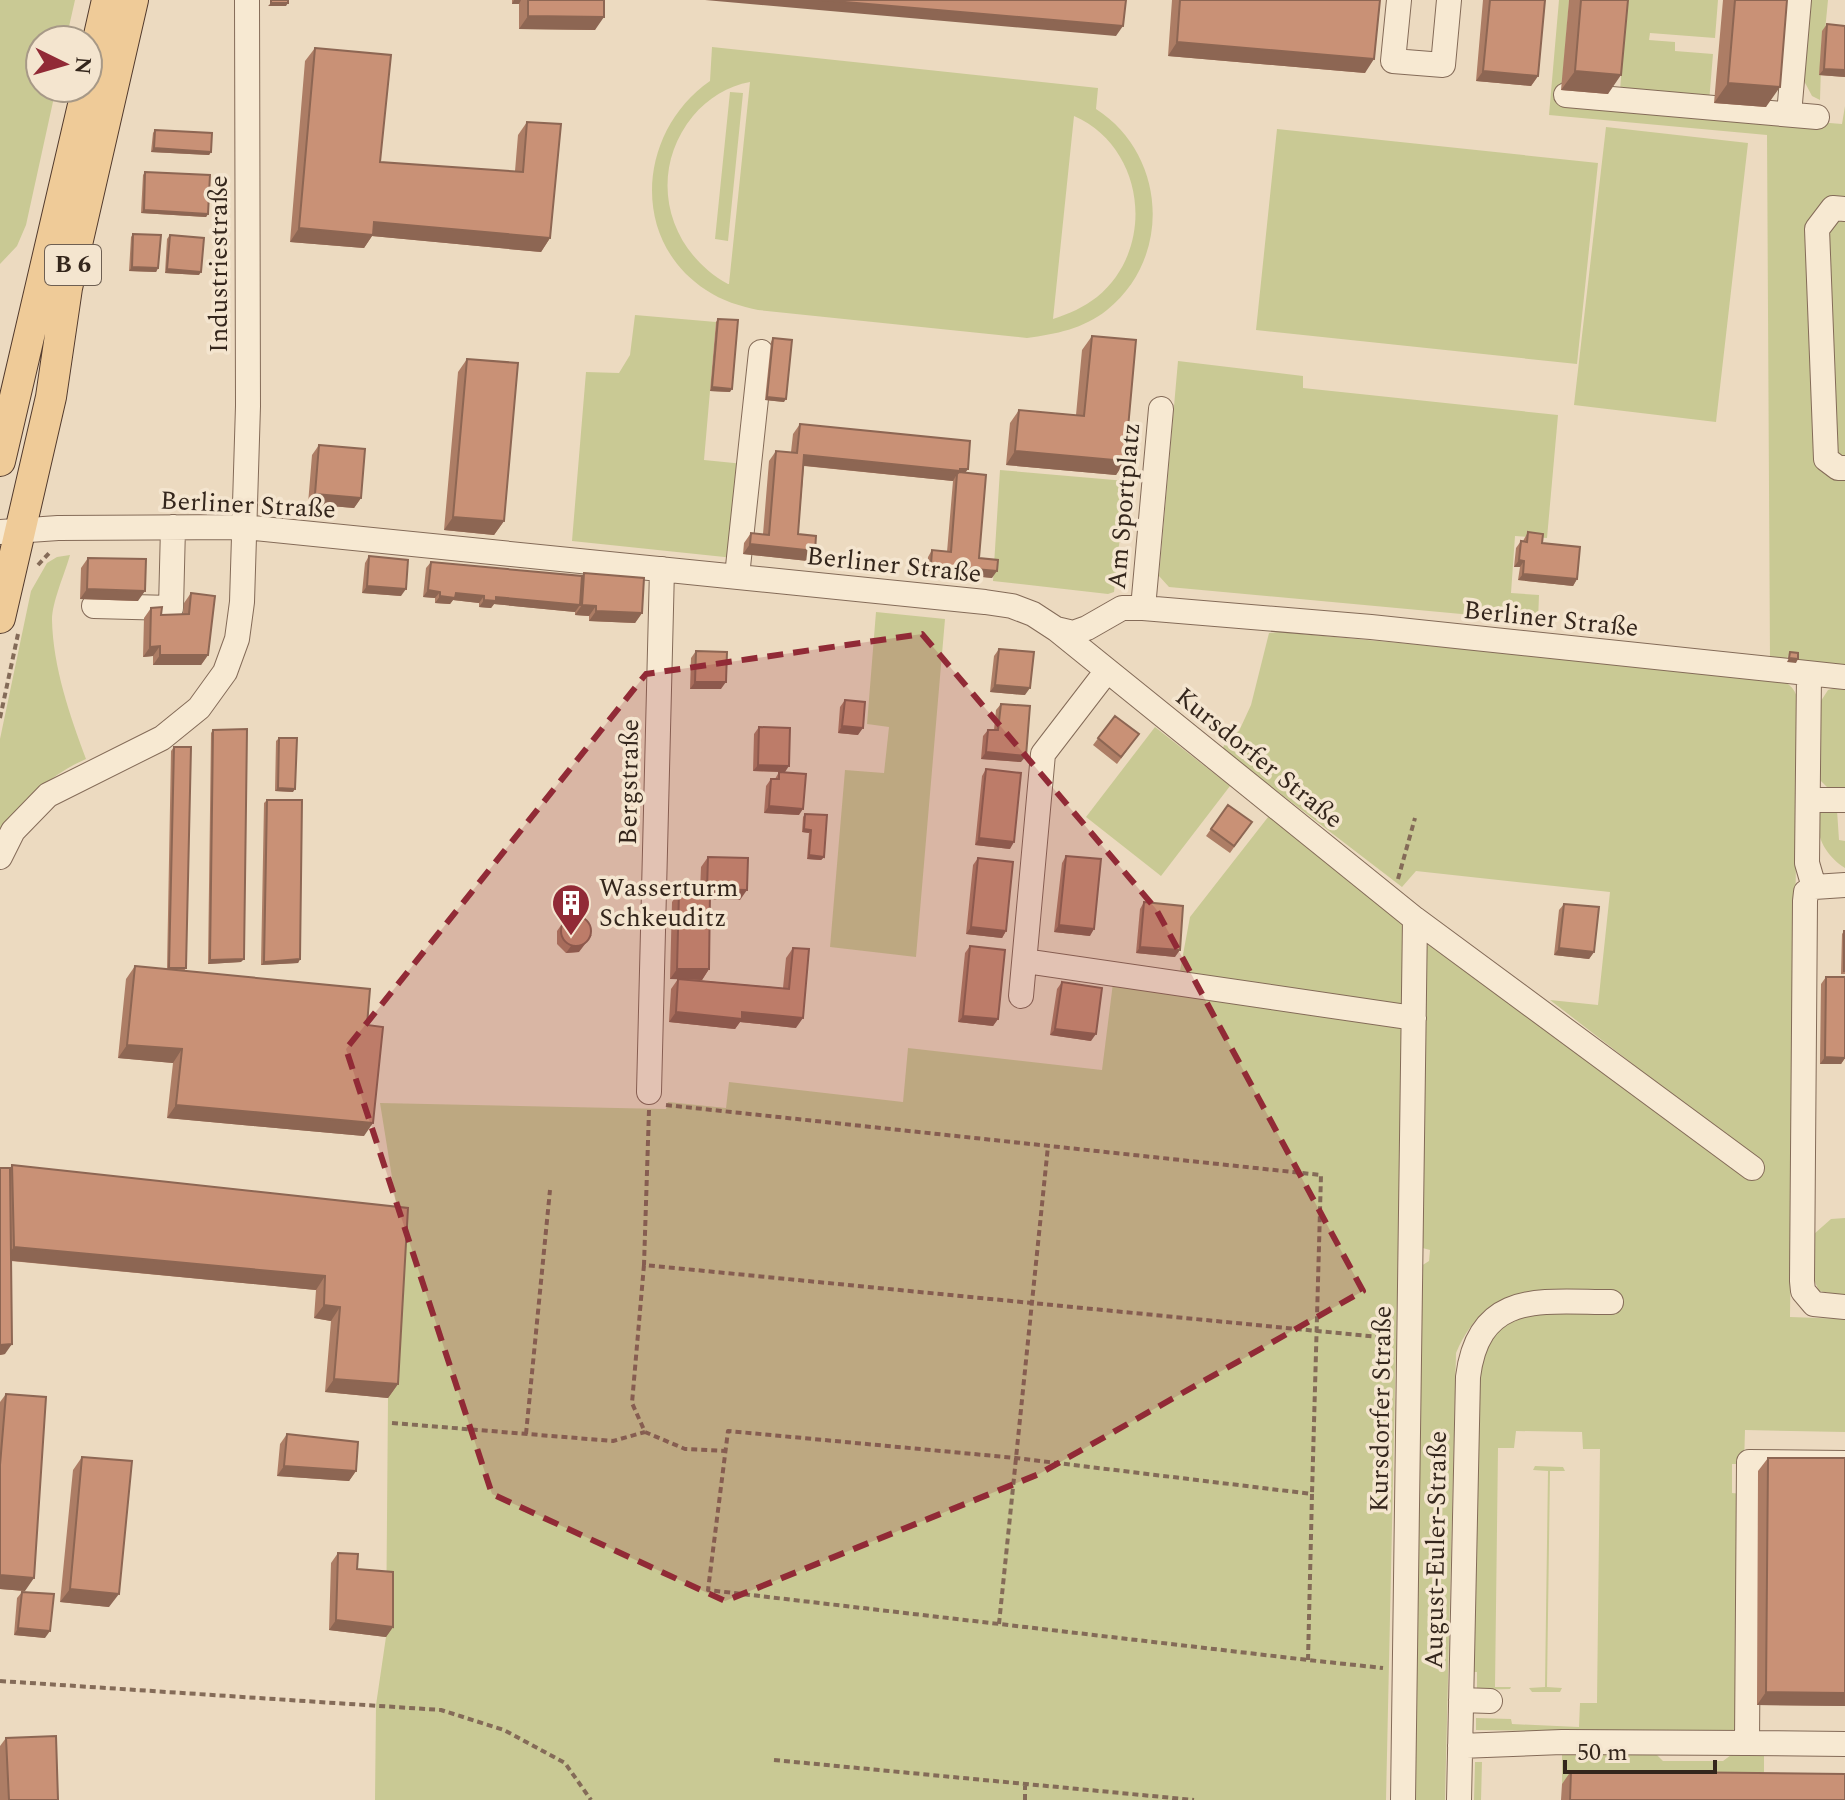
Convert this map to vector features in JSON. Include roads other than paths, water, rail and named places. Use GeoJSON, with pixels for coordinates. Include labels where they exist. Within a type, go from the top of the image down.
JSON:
{"type":"FeatureCollection","features":[{"type":"Feature","properties":{"kind":"main road","name":"B 6"},"geometry":{"type":"LineString","coordinates":[[102,24],[107,0]]}},
{"type":"Feature","properties":{"kind":"main road","name":"B 6"},"geometry":{"type":"LineString","coordinates":[[0,618],[9,531],[51,397],[67,288],[133,0]]}},
{"type":"Feature","properties":{"kind":"main road","name":"B 6"},"geometry":{"type":"LineString","coordinates":[[0,461],[84,104]]}},
{"type":"Feature","properties":{"kind":"street","name":"Industriestraße"},"geometry":{"type":"LineString","coordinates":[[0,857],[13,831],[48,795],[162,738],[199,708],[225,672],[237,639],[242,602],[248,406],[247,0]]}},
{"type":"Feature","properties":{"kind":"street"},"geometry":{"type":"LineString","coordinates":[[1399,0],[1393,61],[1443,65],[1449,0]]}},
{"type":"Feature","properties":{"kind":"street"},"geometry":{"type":"LineString","coordinates":[[1789,114],[1799,0]]}},
{"type":"Feature","properties":{"kind":"street"},"geometry":{"type":"LineString","coordinates":[[1566,95],[1817,117]]}},
{"type":"Feature","properties":{"kind":"street"},"geometry":{"type":"LineString","coordinates":[[1845,209],[1833,208],[1817,229],[1826,459],[1838,468],[1845,468]]}},
{"type":"Feature","properties":{"kind":"street"},"geometry":{"type":"LineString","coordinates":[[737,576],[761,352]]}},
{"type":"Feature","properties":{"kind":"street","name":"Am Sportplatz"},"geometry":{"type":"LineString","coordinates":[[1143,608],[1161,409]]}},
{"type":"Feature","properties":{"kind":"street"},"geometry":{"type":"LineString","coordinates":[[94,606],[171,608],[173,527]]}},
{"type":"Feature","properties":{"kind":"street","name":"Berliner Straße"},"geometry":{"type":"LineString","coordinates":[[9,531],[244,527],[1012,606],[1033,614],[1056,629],[1073,633],[1122,608],[1143,608],[1371,627],[1845,677]]}},
{"type":"Feature","properties":{"kind":"street","name":"Bergstraße"},"geometry":{"type":"LineString","coordinates":[[649,1092],[662,569]]}},
{"type":"Feature","properties":{"kind":"street","name":"Kursdorfer Straße"},"geometry":{"type":"LineString","coordinates":[[1056,629],[1415,919],[1752,1168]]}},
{"type":"Feature","properties":{"kind":"street"},"geometry":{"type":"LineString","coordinates":[[1021,996],[1043,754],[1106,672]]}},
{"type":"Feature","properties":{"kind":"street"},"geometry":{"type":"LineString","coordinates":[[1809,675],[1807,863],[1814,887]]}},
{"type":"Feature","properties":{"kind":"street"},"geometry":{"type":"LineString","coordinates":[[1808,800],[1845,800]]}},
{"type":"Feature","properties":{"kind":"street"},"geometry":{"type":"LineString","coordinates":[[1845,885],[1814,887],[1806,892],[1805,901],[1802,1281],[1803,1291],[1814,1304],[1845,1307]]}},
{"type":"Feature","properties":{"kind":"street","name":"Kursdorfer Straße"},"geometry":{"type":"LineString","coordinates":[[1403,1800],[1415,919]]}},
{"type":"Feature","properties":{"kind":"street"},"geometry":{"type":"LineString","coordinates":[[1025,961],[1414,1018]]}},
{"type":"Feature","properties":{"kind":"street","name":"August-Euler-Straße"},"geometry":{"type":"LineString","coordinates":[[1459,1800],[1468,1377],[1471,1355],[1478,1338],[1502,1313],[1519,1304],[1611,1302]]}},
{"type":"Feature","properties":{"kind":"street"},"geometry":{"type":"LineString","coordinates":[[1747,1743],[1749,1462],[1845,1463]]}},
{"type":"Feature","properties":{"kind":"street"},"geometry":{"type":"LineString","coordinates":[[1461,1700],[1490,1701]]}},
{"type":"Feature","properties":{"kind":"street"},"geometry":{"type":"LineString","coordinates":[[1460,1746],[1562,1742],[1845,1744]]}},
{"type":"Feature","properties":{"kind":"place","name":"Wasserturm Schkeuditz"},"geometry":{"type":"Point","coordinates":[571,937]}}]}
